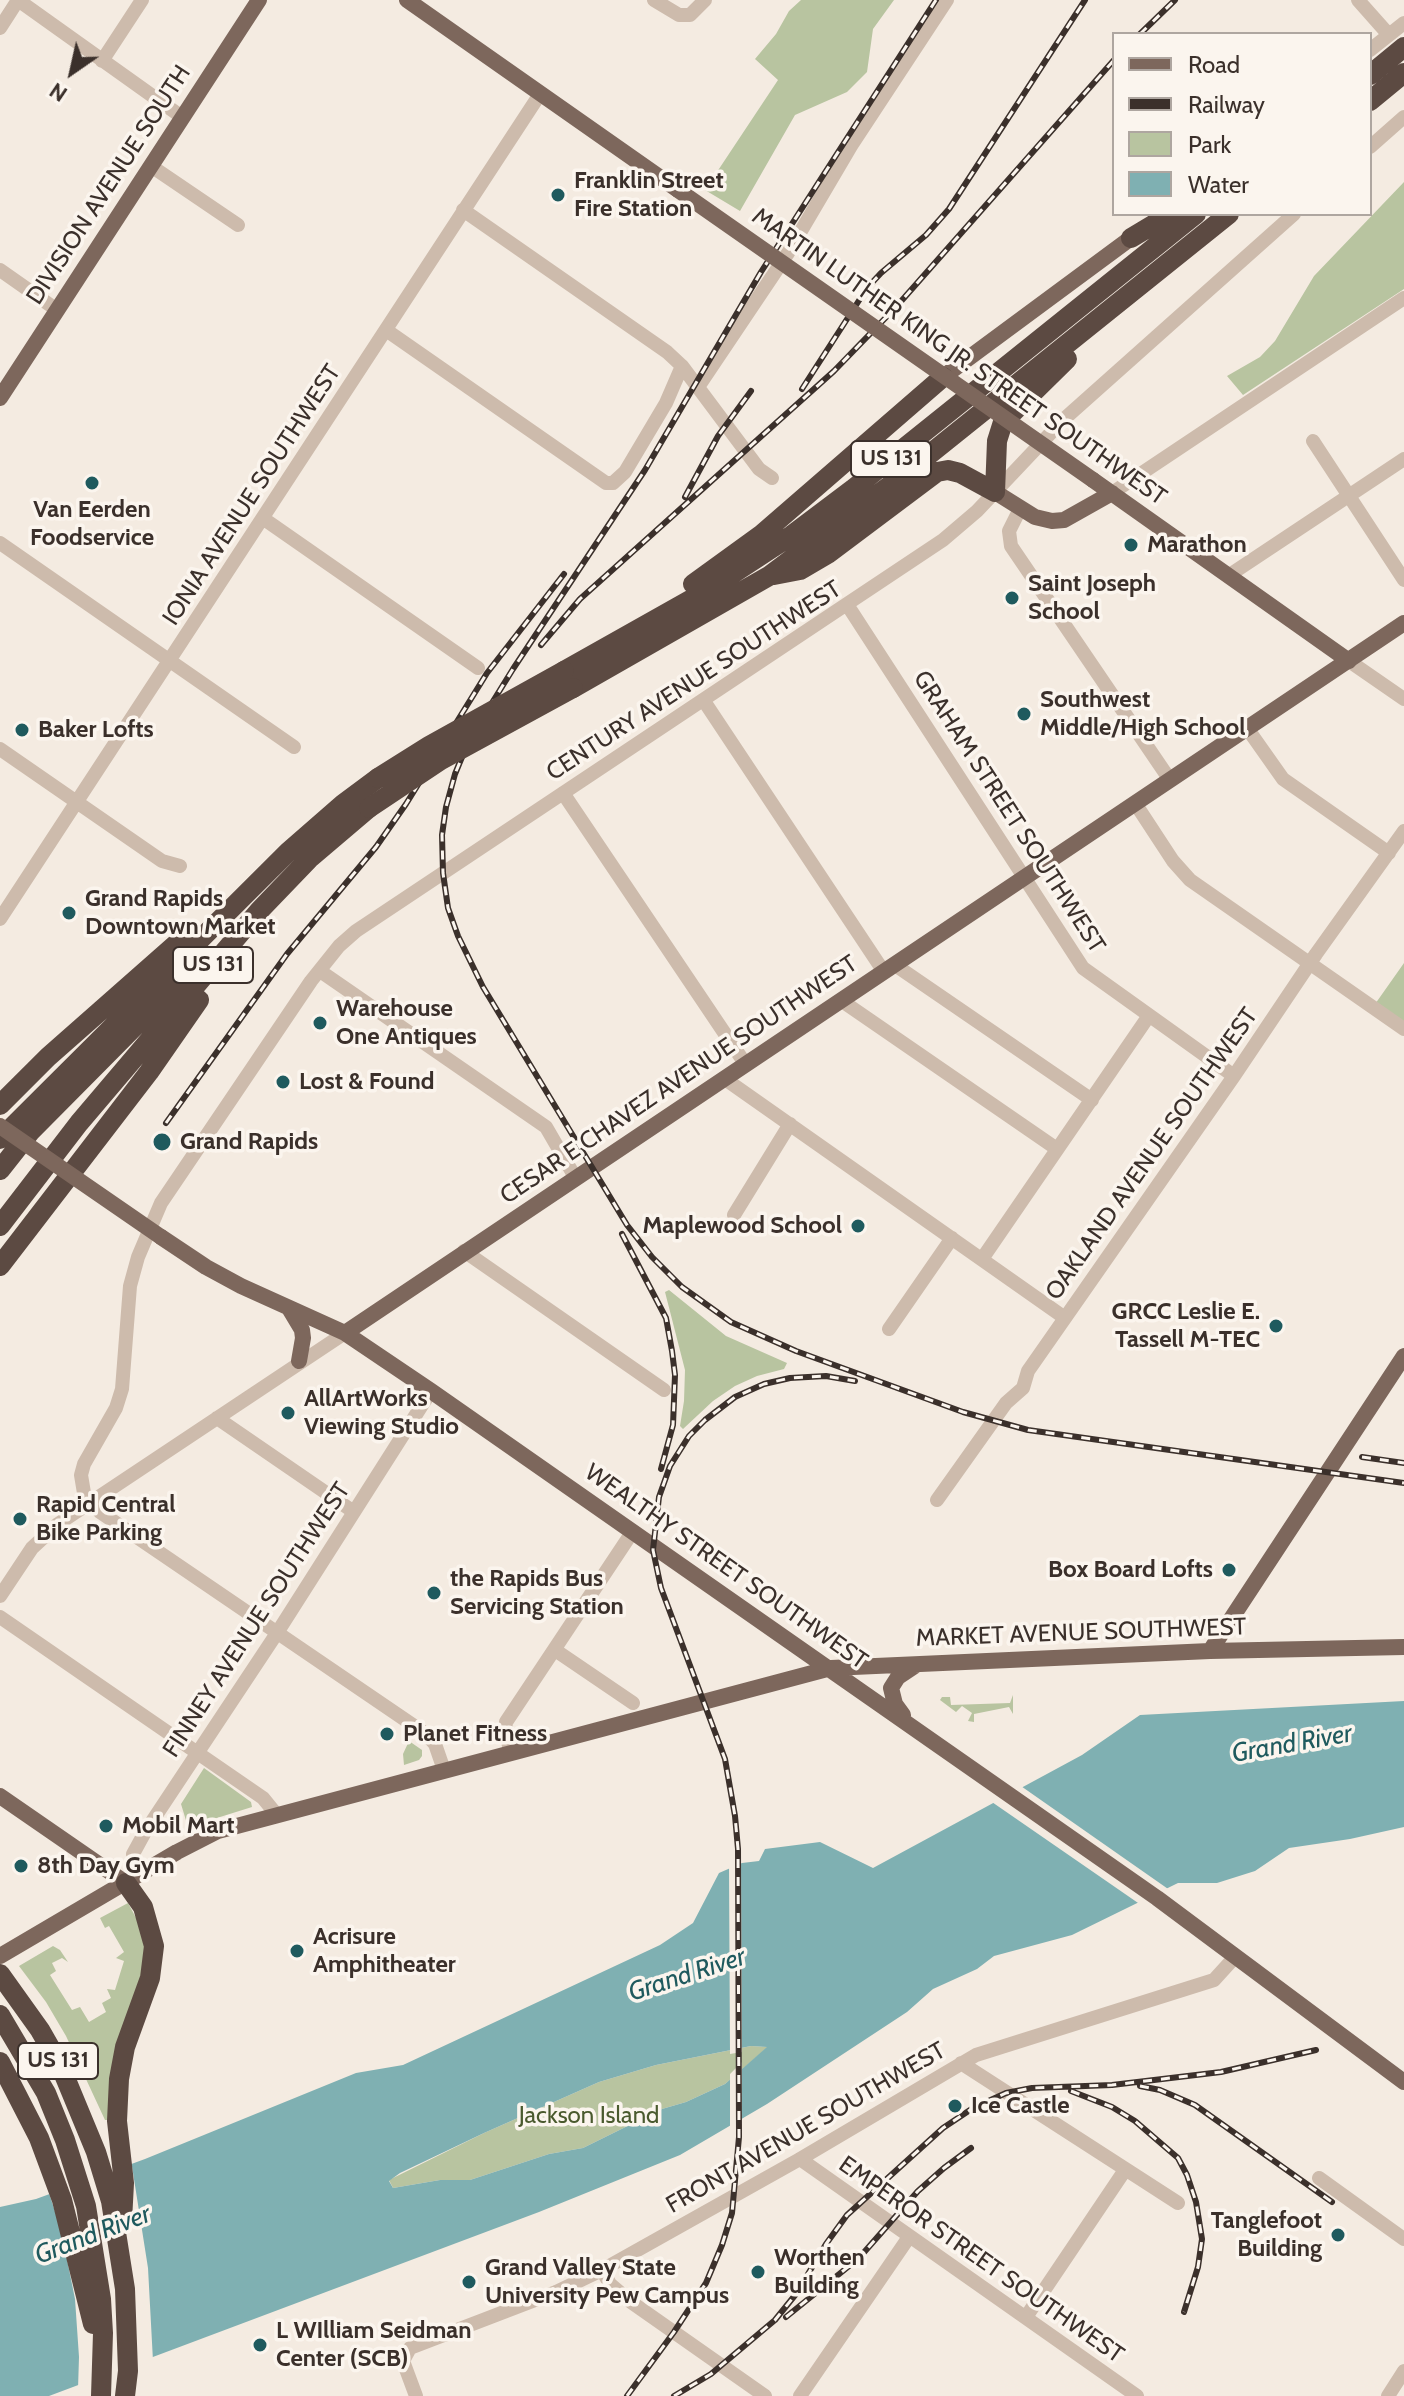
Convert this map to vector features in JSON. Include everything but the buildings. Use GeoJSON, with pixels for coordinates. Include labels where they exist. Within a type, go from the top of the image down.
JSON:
{"type":"FeatureCollection","features":[{"type":"Feature","properties":{"kind":"highway"},"geometry":{"type":"LineString","coordinates":[[1372,72],[1396,41]]}},
{"type":"Feature","properties":{"kind":"highway"},"geometry":{"type":"LineString","coordinates":[[1372,99],[1404,73]]}},
{"type":"Feature","properties":{"kind":"highway"},"geometry":{"type":"LineString","coordinates":[[1131,238],[1168,216]]}},
{"type":"Feature","properties":{"kind":"highway","name":"US 131"},"geometry":{"type":"LineString","coordinates":[[0,1226],[79,1123],[285,883],[339,831],[441,760],[568,679],[619,640],[708,590],[792,535],[1194,216]]}},
{"type":"Feature","properties":{"kind":"highway","name":"US 131"},"geometry":{"type":"LineString","coordinates":[[0,1139],[236,902],[315,827],[378,778],[429,746],[769,576],[900,478],[1226,216]]}},
{"type":"Feature","properties":{"kind":"highway"},"geometry":{"type":"LineString","coordinates":[[769,576],[800,570],[811,564],[942,470],[960,473],[995,492],[998,435],[1008,416],[1165,265]]}},
{"type":"Feature","properties":{"kind":"highway"},"geometry":{"type":"LineString","coordinates":[[619,640],[751,542],[943,377]]}},
{"type":"Feature","properties":{"kind":"highway"},"geometry":{"type":"LineString","coordinates":[[0,1266],[149,1072],[285,883]]}},
{"type":"Feature","properties":{"kind":"highway"},"geometry":{"type":"LineString","coordinates":[[0,1105],[48,1057],[149,967],[197,926],[253,886]]}},
{"type":"Feature","properties":{"kind":"highway"},"geometry":{"type":"LineString","coordinates":[[0,1170],[22,1141],[190,966],[236,902]]}},
{"type":"Feature","properties":{"kind":"highway"},"geometry":{"type":"LineString","coordinates":[[0,1203],[33,1164],[79,1123]]}},
{"type":"Feature","properties":{"kind":"highway"},"geometry":{"type":"LineString","coordinates":[[120,2253],[124,2183],[119,2143],[119,2079],[125,2047],[150,1978],[154,1946],[131,1879]]}},
{"type":"Feature","properties":{"kind":"highway","name":"US 131"},"geometry":{"type":"LineString","coordinates":[[2,1976],[60,2065],[96,2152],[111,2201],[127,2324],[125,2396]]}},
{"type":"Feature","properties":{"kind":"highway","name":"US 131"},"geometry":{"type":"LineString","coordinates":[[0,2015],[46,2093],[73,2161],[86,2206],[95,2255],[103,2357],[101,2396]]}},
{"type":"Feature","properties":{"kind":"highway"},"geometry":{"type":"LineString","coordinates":[[0,2062],[39,2138],[51,2170],[68,2219],[103,2357]]}},
{"type":"Feature","properties":{"kind":"main road","name":"DIVISION AVENUE SOUTH"},"geometry":{"type":"LineString","coordinates":[[0,398],[259,0]]}},
{"type":"Feature","properties":{"kind":"main road","name":"MARTIN LUTHER KING JR. STREET SOUTHWEST"},"geometry":{"type":"LineString","coordinates":[[407,0],[1349,661]]}},
{"type":"Feature","properties":{"kind":"main road"},"geometry":{"type":"LineString","coordinates":[[943,377],[1131,238]]}},
{"type":"Feature","properties":{"kind":"main road"},"geometry":{"type":"LineString","coordinates":[[995,492],[1043,520],[1064,520],[1112,493]]}},
{"type":"Feature","properties":{"kind":"main road","name":"CESAR E CHAVEZ AVENUE SOUTHWEST"},"geometry":{"type":"LineString","coordinates":[[345,1333],[1404,623]]}},
{"type":"Feature","properties":{"kind":"main road","name":"WEALTHY STREET SOUTHWEST"},"geometry":{"type":"LineString","coordinates":[[0,1126],[206,1267],[290,1310],[345,1333],[431,1391],[1157,1898],[1404,2082]]}},
{"type":"Feature","properties":{"kind":"main road"},"geometry":{"type":"LineString","coordinates":[[290,1310],[303,1338],[299,1361]]}},
{"type":"Feature","properties":{"kind":"main road"},"geometry":{"type":"LineString","coordinates":[[1210,1651],[1404,1356]]}},
{"type":"Feature","properties":{"kind":"main road","name":"MARKET AVENUE SOUTHWEST"},"geometry":{"type":"LineString","coordinates":[[0,1956],[206,1836],[276,1814],[831,1668],[1210,1651],[1404,1647]]}},
{"type":"Feature","properties":{"kind":"main road"},"geometry":{"type":"LineString","coordinates":[[910,1725],[895,1704],[891,1688],[898,1677],[918,1664]]}},
{"type":"Feature","properties":{"kind":"main road"},"geometry":{"type":"LineString","coordinates":[[0,1796],[131,1879]]}},
{"type":"Feature","properties":{"kind":"street"},"geometry":{"type":"LineString","coordinates":[[0,28],[18,0],[182,117]]}},
{"type":"Feature","properties":{"kind":"street"},"geometry":{"type":"LineString","coordinates":[[102,61],[142,0]]}},
{"type":"Feature","properties":{"kind":"street"},"geometry":{"type":"LineString","coordinates":[[654,0],[679,15],[690,15],[705,0]]}},
{"type":"Feature","properties":{"kind":"street"},"geometry":{"type":"LineString","coordinates":[[698,387],[788,253],[851,146],[947,0]]}},
{"type":"Feature","properties":{"kind":"street"},"geometry":{"type":"LineString","coordinates":[[1358,0],[1396,41]]}},
{"type":"Feature","properties":{"kind":"street"},"geometry":{"type":"LineString","coordinates":[[1372,49],[1396,41],[1404,23]]}},
{"type":"Feature","properties":{"kind":"street","name":"IONIA AVENUE SOUTHWEST"},"geometry":{"type":"LineString","coordinates":[[0,919],[540,94]]}},
{"type":"Feature","properties":{"kind":"street"},"geometry":{"type":"LineString","coordinates":[[1372,145],[1404,117]]}},
{"type":"Feature","properties":{"kind":"street"},"geometry":{"type":"LineString","coordinates":[[151,166],[238,225]]}},
{"type":"Feature","properties":{"kind":"street"},"geometry":{"type":"LineString","coordinates":[[463,210],[667,352],[682,366],[759,469],[772,478]]}},
{"type":"Feature","properties":{"kind":"street"},"geometry":{"type":"LineString","coordinates":[[1131,238],[1160,216]]}},
{"type":"Feature","properties":{"kind":"street","name":"CENTURY AVENUE SOUTHWEST"},"geometry":{"type":"LineString","coordinates":[[90,1502],[84,1493],[81,1475],[84,1464],[116,1408],[122,1389],[130,1286],[157,1212],[178,1176],[339,946],[364,925],[943,540],[995,492],[1063,420],[1292,216]]}},
{"type":"Feature","properties":{"kind":"street"},"geometry":{"type":"LineString","coordinates":[[0,270],[57,310]]}},
{"type":"Feature","properties":{"kind":"street"},"geometry":{"type":"LineString","coordinates":[[1112,493],[1404,298]]}},
{"type":"Feature","properties":{"kind":"street"},"geometry":{"type":"LineString","coordinates":[[386,330],[598,480],[613,483],[625,472],[666,403],[682,366]]}},
{"type":"Feature","properties":{"kind":"street"},"geometry":{"type":"LineString","coordinates":[[1313,441],[1404,580]]}},
{"type":"Feature","properties":{"kind":"street"},"geometry":{"type":"LineString","coordinates":[[1228,576],[1404,459]]}},
{"type":"Feature","properties":{"kind":"street"},"geometry":{"type":"LineString","coordinates":[[1020,509],[1009,531],[1011,546],[1170,780]]}},
{"type":"Feature","properties":{"kind":"street"},"geometry":{"type":"LineString","coordinates":[[264,519],[478,668]]}},
{"type":"Feature","properties":{"kind":"street"},"geometry":{"type":"LineString","coordinates":[[0,543],[294,747]]}},
{"type":"Feature","properties":{"kind":"street","name":"GRAHAM STREET SOUTHWEST"},"geometry":{"type":"LineString","coordinates":[[848,606],[1083,968],[1234,1076]]}},
{"type":"Feature","properties":{"kind":"street","name":"MARTIN LUTHER KING JR. STREET SOUTHWEST"},"geometry":{"type":"LineString","coordinates":[[1349,661],[1404,699]]}},
{"type":"Feature","properties":{"kind":"street"},"geometry":{"type":"LineString","coordinates":[[704,701],[890,968],[1092,1100]]}},
{"type":"Feature","properties":{"kind":"street"},"geometry":{"type":"LineString","coordinates":[[1247,728],[1283,779],[1389,853]]}},
{"type":"Feature","properties":{"kind":"street"},"geometry":{"type":"LineString","coordinates":[[0,749],[162,861],[180,866]]}},
{"type":"Feature","properties":{"kind":"street"},"geometry":{"type":"LineString","coordinates":[[563,793],[746,1065]]}},
{"type":"Feature","properties":{"kind":"street"},"geometry":{"type":"LineString","coordinates":[[1135,803],[1173,861],[1190,880],[1404,1029]]}},
{"type":"Feature","properties":{"kind":"street","name":"OAKLAND AVENUE SOUTHWEST"},"geometry":{"type":"LineString","coordinates":[[937,1500],[1006,1403],[1023,1388],[1028,1371],[1309,963],[1404,831]]}},
{"type":"Feature","properties":{"kind":"street"},"geometry":{"type":"LineString","coordinates":[[320,971],[546,1127],[575,1177]]}},
{"type":"Feature","properties":{"kind":"street"},"geometry":{"type":"LineString","coordinates":[[842,1001],[1057,1149]]}},
{"type":"Feature","properties":{"kind":"street"},"geometry":{"type":"LineString","coordinates":[[982,1259],[1148,1017]]}},
{"type":"Feature","properties":{"kind":"street"},"geometry":{"type":"LineString","coordinates":[[725,1079],[1065,1318]]}},
{"type":"Feature","properties":{"kind":"street"},"geometry":{"type":"LineString","coordinates":[[734,1215],[790,1124]]}},
{"type":"Feature","properties":{"kind":"street"},"geometry":{"type":"LineString","coordinates":[[889,1329],[952,1238]]}},
{"type":"Feature","properties":{"kind":"street"},"geometry":{"type":"LineString","coordinates":[[464,1251],[664,1390]]}},
{"type":"Feature","properties":{"kind":"street","name":"CESAR E CHAVEZ AVENUE SOUTHWEST"},"geometry":{"type":"LineString","coordinates":[[0,1596],[39,1539],[299,1361],[345,1333]]}},
{"type":"Feature","properties":{"kind":"street","name":"FINNEY AVENUE SOUTHWEST"},"geometry":{"type":"LineString","coordinates":[[131,1879],[136,1848],[431,1391]]}},
{"type":"Feature","properties":{"kind":"street"},"geometry":{"type":"LineString","coordinates":[[217,1418],[354,1512]]}},
{"type":"Feature","properties":{"kind":"street"},"geometry":{"type":"LineString","coordinates":[[90,1502],[100,1512],[426,1734],[435,1744],[444,1770]]}},
{"type":"Feature","properties":{"kind":"street"},"geometry":{"type":"LineString","coordinates":[[511,1753],[505,1731],[506,1722],[633,1531]]}},
{"type":"Feature","properties":{"kind":"street"},"geometry":{"type":"LineString","coordinates":[[0,1617],[263,1798],[276,1814]]}},
{"type":"Feature","properties":{"kind":"street"},"geometry":{"type":"LineString","coordinates":[[555,1650],[633,1703]]}},
{"type":"Feature","properties":{"kind":"street","name":"FRONT AVENUE SOUTHWEST"},"geometry":{"type":"LineString","coordinates":[[416,2396],[404,2365],[404,2356],[414,2346],[556,2292],[602,2270],[800,2159],[961,2063],[998,2046],[1214,1980],[1234,1958]]}},
{"type":"Feature","properties":{"kind":"street"},"geometry":{"type":"LineString","coordinates":[[961,2063],[1178,2203]]}},
{"type":"Feature","properties":{"kind":"street","name":"EMPEROR STREET SOUTHWEST"},"geometry":{"type":"LineString","coordinates":[[800,2159],[1137,2396]]}},
{"type":"Feature","properties":{"kind":"street"},"geometry":{"type":"LineString","coordinates":[[1026,2317],[1125,2170]]}},
{"type":"Feature","properties":{"kind":"street"},"geometry":{"type":"LineString","coordinates":[[1319,2178],[1404,2239]]}},
{"type":"Feature","properties":{"kind":"street"},"geometry":{"type":"LineString","coordinates":[[800,2396],[909,2237]]}},
{"type":"Feature","properties":{"kind":"street"},"geometry":{"type":"LineString","coordinates":[[602,2270],[620,2294],[765,2396]]}},
{"type":"Feature","properties":{"kind":"street"},"geometry":{"type":"LineString","coordinates":[[1388,2396],[1404,2371]]}},
{"type":"Feature","properties":{"kind":"green space"},"geometry":{"type":"Polygon","coordinates":[[[801,0],[894,0],[873,29],[867,72],[847,92],[795,115],[740,211],[705,190],[778,80],[755,59],[776,34],[789,11],[801,0]]]}},
{"type":"Feature","properties":{"kind":"green space"},"geometry":{"type":"Polygon","coordinates":[[[1404,182],[1404,289],[1243,395],[1227,376],[1260,357],[1275,341],[1314,276],[1404,182]]]}},
{"type":"Feature","properties":{"kind":"green space"},"geometry":{"type":"Polygon","coordinates":[[[1404,963],[1404,1029],[1373,1007],[1404,963]]]}},
{"type":"Feature","properties":{"kind":"green space"},"geometry":{"type":"Polygon","coordinates":[[[669,1290],[726,1336],[787,1363],[784,1369],[735,1386],[713,1401],[683,1429],[680,1426],[685,1370],[665,1292],[669,1290]]]}},
{"type":"Feature","properties":{"kind":"green space"},"geometry":{"type":"Polygon","coordinates":[[[1013,1695],[1013,1714],[1009,1707],[974,1714],[974,1722],[968,1721],[972,1713],[962,1706],[956,1712],[940,1700],[950,1697],[951,1705],[1010,1703],[1013,1695]]]}},
{"type":"Feature","properties":{"kind":"green space"},"geometry":{"type":"Polygon","coordinates":[[[409,1741],[422,1750],[422,1756],[404,1765],[403,1754],[409,1741]]]}},
{"type":"Feature","properties":{"kind":"green space"},"geometry":{"type":"Polygon","coordinates":[[[204,1768],[251,1802],[252,1807],[188,1827],[181,1804],[204,1768]]]}},
{"type":"Feature","properties":{"kind":"green space"},"geometry":{"type":"Polygon","coordinates":[[[128,1903],[142,1929],[145,1954],[113,2120],[105,2120],[66,2036],[19,1966],[53,1946],[60,1950],[68,1962],[62,1958],[52,1963],[56,1971],[50,1975],[72,2010],[80,2007],[89,2022],[106,2012],[102,2003],[111,1998],[107,1989],[115,1990],[124,1961],[116,1958],[124,1952],[109,1926],[105,1928],[100,1918],[128,1903]]]}},
{"type":"Feature","properties":{"kind":"green space","name":"Jackson Island"},"geometry":{"type":"Polygon","coordinates":[[[751,2046],[768,2047],[725,2084],[662,2109],[583,2148],[549,2154],[470,2180],[440,2180],[393,2188],[389,2180],[484,2133],[599,2082],[656,2065],[751,2046]]]}},
{"type":"Feature","properties":{"kind":"water","name":"Grand River"},"geometry":{"type":"Polygon","coordinates":[[[1404,1701],[1404,1827],[1289,1848],[1255,1871],[1217,1883],[1178,1883],[1072,1935],[994,1956],[977,1969],[933,1989],[907,2012],[767,2104],[680,2155],[539,2212],[49,2396],[0,2396],[0,2207],[36,2199],[145,2159],[356,2073],[403,2065],[660,1945],[693,1923],[719,1873],[742,1863],[759,1861],[765,1849],[820,1842],[873,1868],[1082,1755],[1140,1715],[1404,1701]],[[751,2046],[656,2065],[599,2082],[484,2133],[389,2181],[393,2188],[440,2180],[470,2180],[549,2154],[583,2148],[662,2109],[725,2084],[767,2047],[751,2046]]]}},
{"type":"Feature","properties":{"kind":"pier"},"geometry":{"type":"Polygon","coordinates":[[[1018,1784],[1171,1891],[1141,1905],[989,1800],[1018,1784]]]}},
{"type":"Feature","properties":{"kind":"pier"},"geometry":{"type":"Polygon","coordinates":[[[741,1859],[742,2052],[730,2054],[729,1865],[741,1859]]]}},
{"type":"Feature","properties":{"kind":"pier"},"geometry":{"type":"Polygon","coordinates":[[[742,2062],[742,2124],[730,2131],[730,2074],[742,2062]]]}},
{"type":"Feature","properties":{"kind":"pier"},"geometry":{"type":"Polygon","coordinates":[[[131,2160],[148,2268],[153,2361],[78,2389],[75,2299],[61,2230],[48,2190],[131,2160]]]}},
{"type":"Feature","properties":{"kind":"railway"},"geometry":{"type":"LineString","coordinates":[[936,0],[761,272],[645,470],[469,740],[455,774],[442,835],[448,908],[483,987],[627,1225],[652,1257],[682,1287],[731,1322],[796,1351],[963,1412],[1028,1430],[1404,1483]]}},
{"type":"Feature","properties":{"kind":"railway"},"geometry":{"type":"LineString","coordinates":[[802,389],[867,288],[926,235],[949,209],[1085,0]]}},
{"type":"Feature","properties":{"kind":"railway"},"geometry":{"type":"LineString","coordinates":[[1142,32],[1175,0]]}},
{"type":"Feature","properties":{"kind":"railway"},"geometry":{"type":"LineString","coordinates":[[541,645],[580,599],[834,371],[896,307],[1112,62]]}},
{"type":"Feature","properties":{"kind":"railway"},"geometry":{"type":"LineString","coordinates":[[685,497],[718,436],[751,391]]}},
{"type":"Feature","properties":{"kind":"railway"},"geometry":{"type":"LineString","coordinates":[[166,1123],[287,954],[376,847],[487,673],[564,574]]}},
{"type":"Feature","properties":{"kind":"railway"},"geometry":{"type":"LineString","coordinates":[[622,1234],[666,1318],[672,1351],[675,1375],[673,1425],[661,1469]]}},
{"type":"Feature","properties":{"kind":"railway"},"geometry":{"type":"LineString","coordinates":[[627,2396],[706,2283],[732,2213],[739,2137],[738,1849],[735,1816],[725,1759],[661,1588],[653,1550],[659,1497],[670,1466],[689,1436],[735,1397],[764,1384],[790,1378],[826,1376],[855,1381]]}},
{"type":"Feature","properties":{"kind":"railway"},"geometry":{"type":"LineString","coordinates":[[1362,1457],[1404,1463]]}},
{"type":"Feature","properties":{"kind":"railway"},"geometry":{"type":"LineString","coordinates":[[674,2396],[711,2374],[775,2320],[796,2294],[847,2215],[943,2128],[973,2108],[1006,2093],[1032,2088],[1112,2085],[1221,2072],[1316,2050]]}},
{"type":"Feature","properties":{"kind":"railway"},"geometry":{"type":"LineString","coordinates":[[1140,2086],[1160,2090],[1195,2105],[1332,2202]]}},
{"type":"Feature","properties":{"kind":"railway"},"geometry":{"type":"LineString","coordinates":[[1071,2091],[1112,2107],[1135,2121],[1178,2158],[1187,2175],[1196,2202],[1202,2239],[1198,2267],[1184,2312]]}},
{"type":"Feature","properties":{"kind":"railway"},"geometry":{"type":"LineString","coordinates":[[786,2317],[859,2258],[918,2191],[971,2148]]}},
{"type":"Feature","properties":{"kind":"place","name":"Franklin Street Fire Station"},"geometry":{"type":"Point","coordinates":[558,195]}},
{"type":"Feature","properties":{"kind":"place","name":"Van Eerden Foodservice"},"geometry":{"type":"Point","coordinates":[92,483]}},
{"type":"Feature","properties":{"kind":"place","name":"Marathon"},"geometry":{"type":"Point","coordinates":[1131,545]}},
{"type":"Feature","properties":{"kind":"place","name":"Saint Joseph School"},"geometry":{"type":"Point","coordinates":[1012,598]}},
{"type":"Feature","properties":{"kind":"place","name":"Southwest Middle/High School"},"geometry":{"type":"Point","coordinates":[1024,714]}},
{"type":"Feature","properties":{"kind":"place","name":"Baker Lofts"},"geometry":{"type":"Point","coordinates":[22,730]}},
{"type":"Feature","properties":{"kind":"place","name":"Grand Rapids Downtown Market"},"geometry":{"type":"Point","coordinates":[69,913]}},
{"type":"Feature","properties":{"kind":"place","name":"Warehouse One Antiques"},"geometry":{"type":"Point","coordinates":[320,1023]}},
{"type":"Feature","properties":{"kind":"place","name":"Lost & Found"},"geometry":{"type":"Point","coordinates":[283,1082]}},
{"type":"Feature","properties":{"kind":"place","name":"Grand Rapids"},"geometry":{"type":"Point","coordinates":[162,1142]}},
{"type":"Feature","properties":{"kind":"place","name":"Maplewood School"},"geometry":{"type":"Point","coordinates":[858,1226]}},
{"type":"Feature","properties":{"kind":"place","name":"GRCC Leslie E. Tassell M-TEC"},"geometry":{"type":"Point","coordinates":[1276,1326]}},
{"type":"Feature","properties":{"kind":"place","name":"AllArtWorks Viewing Studio"},"geometry":{"type":"Point","coordinates":[288,1413]}},
{"type":"Feature","properties":{"kind":"place","name":"Rapid Central Bike Parking"},"geometry":{"type":"Point","coordinates":[20,1519]}},
{"type":"Feature","properties":{"kind":"place","name":"Box Board Lofts"},"geometry":{"type":"Point","coordinates":[1229,1570]}},
{"type":"Feature","properties":{"kind":"place","name":"the Rapids Bus Servicing Station"},"geometry":{"type":"Point","coordinates":[434,1593]}},
{"type":"Feature","properties":{"kind":"place","name":"Planet Fitness"},"geometry":{"type":"Point","coordinates":[387,1734]}},
{"type":"Feature","properties":{"kind":"place","name":"Mobil Mart"},"geometry":{"type":"Point","coordinates":[106,1826]}},
{"type":"Feature","properties":{"kind":"place","name":"8th Day Gym"},"geometry":{"type":"Point","coordinates":[21,1866]}},
{"type":"Feature","properties":{"kind":"place","name":"Acrisure Amphitheater"},"geometry":{"type":"Point","coordinates":[297,1951]}},
{"type":"Feature","properties":{"kind":"place","name":"Ice Castle"},"geometry":{"type":"Point","coordinates":[955,2106]}},
{"type":"Feature","properties":{"kind":"place","name":"Tanglefoot Building"},"geometry":{"type":"Point","coordinates":[1338,2235]}},
{"type":"Feature","properties":{"kind":"place","name":"Worthen Building"},"geometry":{"type":"Point","coordinates":[758,2272]}},
{"type":"Feature","properties":{"kind":"place","name":"Grand Valley State University Pew Campus"},"geometry":{"type":"Point","coordinates":[469,2282]}},
{"type":"Feature","properties":{"kind":"place","name":"L WIlliam Seidman Center (SCB)"},"geometry":{"type":"Point","coordinates":[260,2345]}}]}
